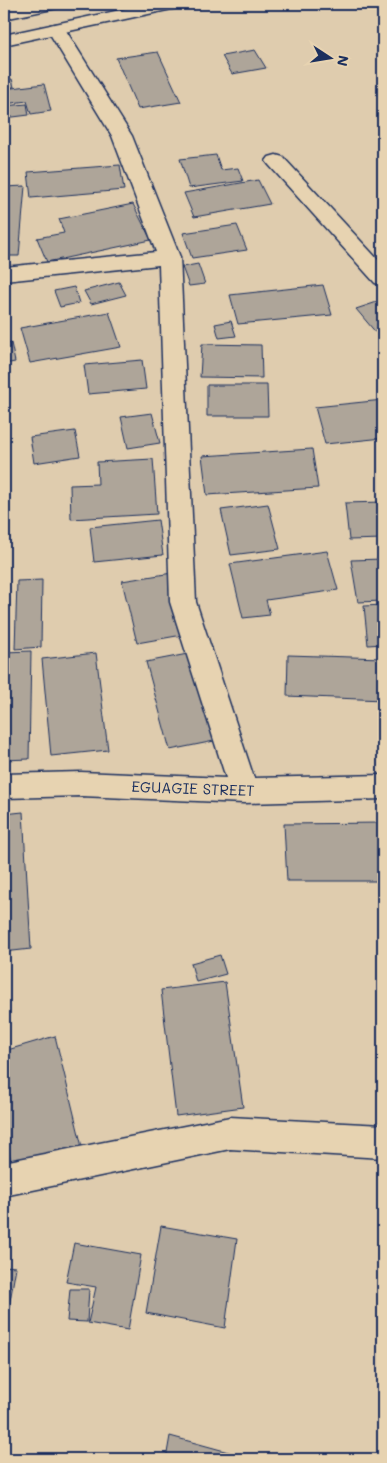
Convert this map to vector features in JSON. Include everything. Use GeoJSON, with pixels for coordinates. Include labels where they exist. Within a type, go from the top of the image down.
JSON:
{"type":"FeatureCollection","features":[{"type":"Feature","properties":{"kind":"street"},"geometry":{"type":"LineString","coordinates":[[4,14],[51,4]]}},
{"type":"Feature","properties":{"kind":"street"},"geometry":{"type":"LineString","coordinates":[[4,40],[172,4]]}},
{"type":"Feature","properties":{"kind":"street"},"geometry":{"type":"LineString","coordinates":[[56,29],[122,136],[169,257],[183,602],[244,791]]}},
{"type":"Feature","properties":{"kind":"street"},"geometry":{"type":"LineString","coordinates":[[276,162],[383,278]]}},
{"type":"Feature","properties":{"kind":"street"},"geometry":{"type":"LineString","coordinates":[[4,274],[169,257]]}},
{"type":"Feature","properties":{"kind":"street","name":"EGUAGIE STREET"},"geometry":{"type":"LineString","coordinates":[[4,786],[81,784],[244,791],[383,787]]}},
{"type":"Feature","properties":{"kind":"street"},"geometry":{"type":"LineString","coordinates":[[4,1179],[230,1134],[383,1142]]}},
{"type":"Feature","properties":{"kind":"building"},"geometry":{"type":"Polygon","coordinates":[[[255,50],[266,68],[232,74],[222,56],[255,50]]]}},
{"type":"Feature","properties":{"kind":"building"},"geometry":{"type":"Polygon","coordinates":[[[158,52],[181,102],[138,109],[116,58],[158,52]]]}},
{"type":"Feature","properties":{"kind":"building"},"geometry":{"type":"Polygon","coordinates":[[[12,79],[14,87],[4,88],[4,80],[12,79]]]}},
{"type":"Feature","properties":{"kind":"building"},"geometry":{"type":"Polygon","coordinates":[[[44,84],[51,111],[31,114],[27,101],[4,104],[4,89],[44,84]]]}},
{"type":"Feature","properties":{"kind":"building"},"geometry":{"type":"Polygon","coordinates":[[[27,104],[29,115],[5,118],[4,106],[27,104]]]}},
{"type":"Feature","properties":{"kind":"building"},"geometry":{"type":"Polygon","coordinates":[[[216,155],[221,170],[238,168],[243,181],[189,188],[180,159],[216,155]]]}},
{"type":"Feature","properties":{"kind":"building"},"geometry":{"type":"Polygon","coordinates":[[[120,165],[124,190],[31,198],[28,172],[120,165]]]}},
{"type":"Feature","properties":{"kind":"building"},"geometry":{"type":"Polygon","coordinates":[[[258,180],[270,204],[194,217],[184,193],[258,180]]]}},
{"type":"Feature","properties":{"kind":"building"},"geometry":{"type":"Polygon","coordinates":[[[25,186],[19,256],[4,256],[4,187],[25,186]]]}},
{"type":"Feature","properties":{"kind":"building"},"geometry":{"type":"Polygon","coordinates":[[[133,204],[151,240],[47,262],[37,238],[64,233],[59,219],[133,204]]]}},
{"type":"Feature","properties":{"kind":"building"},"geometry":{"type":"Polygon","coordinates":[[[237,225],[247,250],[192,258],[183,233],[237,225]]]}},
{"type":"Feature","properties":{"kind":"building"},"geometry":{"type":"Polygon","coordinates":[[[198,264],[205,284],[189,286],[182,267],[198,264]]]}},
{"type":"Feature","properties":{"kind":"building"},"geometry":{"type":"Polygon","coordinates":[[[119,282],[126,295],[91,304],[84,291],[119,282]]]}},
{"type":"Feature","properties":{"kind":"building"},"geometry":{"type":"Polygon","coordinates":[[[323,285],[332,315],[238,324],[230,295],[323,285]]]}},
{"type":"Feature","properties":{"kind":"building"},"geometry":{"type":"Polygon","coordinates":[[[74,287],[79,303],[60,307],[54,291],[74,287]]]}},
{"type":"Feature","properties":{"kind":"building"},"geometry":{"type":"Polygon","coordinates":[[[383,300],[383,341],[356,309],[383,300]]]}},
{"type":"Feature","properties":{"kind":"building"},"geometry":{"type":"Polygon","coordinates":[[[109,312],[121,347],[30,363],[20,328],[109,312]]]}},
{"type":"Feature","properties":{"kind":"building"},"geometry":{"type":"Polygon","coordinates":[[[231,321],[236,336],[219,338],[215,324],[231,321]]]}},
{"type":"Feature","properties":{"kind":"building"},"geometry":{"type":"Polygon","coordinates":[[[11,343],[15,362],[4,364],[4,344],[11,343]]]}},
{"type":"Feature","properties":{"kind":"building"},"geometry":{"type":"Polygon","coordinates":[[[202,344],[261,345],[262,378],[200,377],[202,344]]]}},
{"type":"Feature","properties":{"kind":"building"},"geometry":{"type":"Polygon","coordinates":[[[142,360],[146,389],[88,394],[84,365],[142,360]]]}},
{"type":"Feature","properties":{"kind":"building"},"geometry":{"type":"Polygon","coordinates":[[[207,385],[267,385],[268,416],[207,416],[207,385]]]}},
{"type":"Feature","properties":{"kind":"building"},"geometry":{"type":"Polygon","coordinates":[[[383,400],[383,438],[325,444],[315,407],[383,400]]]}},
{"type":"Feature","properties":{"kind":"building"},"geometry":{"type":"Polygon","coordinates":[[[152,413],[160,443],[128,448],[121,417],[152,413]]]}},
{"type":"Feature","properties":{"kind":"building"},"geometry":{"type":"Polygon","coordinates":[[[75,431],[80,456],[34,463],[30,437],[75,431]]]}},
{"type":"Feature","properties":{"kind":"building"},"geometry":{"type":"Polygon","coordinates":[[[312,449],[318,488],[207,495],[202,456],[312,449]]]}},
{"type":"Feature","properties":{"kind":"building"},"geometry":{"type":"Polygon","coordinates":[[[153,459],[157,514],[71,519],[70,485],[98,484],[97,462],[153,459]]]}},
{"type":"Feature","properties":{"kind":"building"},"geometry":{"type":"Polygon","coordinates":[[[383,502],[383,539],[349,540],[345,503],[383,502]]]}},
{"type":"Feature","properties":{"kind":"building"},"geometry":{"type":"Polygon","coordinates":[[[268,504],[280,549],[231,555],[221,510],[268,504]]]}},
{"type":"Feature","properties":{"kind":"building"},"geometry":{"type":"Polygon","coordinates":[[[158,520],[163,555],[94,562],[90,527],[158,520]]]}},
{"type":"Feature","properties":{"kind":"building"},"geometry":{"type":"Polygon","coordinates":[[[327,551],[338,590],[266,600],[270,615],[243,618],[230,564],[327,551]]]}},
{"type":"Feature","properties":{"kind":"building"},"geometry":{"type":"Polygon","coordinates":[[[383,559],[383,601],[358,602],[351,560],[383,559]]]}},
{"type":"Feature","properties":{"kind":"building"},"geometry":{"type":"Polygon","coordinates":[[[172,573],[188,634],[137,643],[122,581],[172,573]]]}},
{"type":"Feature","properties":{"kind":"building"},"geometry":{"type":"Polygon","coordinates":[[[42,580],[41,647],[15,649],[17,581],[42,580]]]}},
{"type":"Feature","properties":{"kind":"building"},"geometry":{"type":"Polygon","coordinates":[[[383,605],[383,644],[368,645],[364,606],[383,605]]]}},
{"type":"Feature","properties":{"kind":"building"},"geometry":{"type":"Polygon","coordinates":[[[31,651],[29,759],[4,760],[4,652],[31,651]]]}},
{"type":"Feature","properties":{"kind":"building"},"geometry":{"type":"Polygon","coordinates":[[[198,652],[224,739],[170,750],[146,662],[198,652]]]}},
{"type":"Feature","properties":{"kind":"building"},"geometry":{"type":"Polygon","coordinates":[[[96,653],[108,750],[51,756],[42,659],[96,653]]]}},
{"type":"Feature","properties":{"kind":"building"},"geometry":{"type":"Polygon","coordinates":[[[288,655],[383,658],[383,700],[287,696],[288,655]]]}},
{"type":"Feature","properties":{"kind":"building"},"geometry":{"type":"Polygon","coordinates":[[[23,812],[31,949],[4,952],[4,814],[23,812]]]}},
{"type":"Feature","properties":{"kind":"building"},"geometry":{"type":"Polygon","coordinates":[[[383,823],[383,924],[379,881],[287,881],[284,824],[383,823]]]}},
{"type":"Feature","properties":{"kind":"building"},"geometry":{"type":"Polygon","coordinates":[[[220,955],[226,974],[196,982],[191,963],[220,955]]]}},
{"type":"Feature","properties":{"kind":"building"},"geometry":{"type":"Polygon","coordinates":[[[225,982],[243,1107],[176,1116],[161,990],[225,982]]]}},
{"type":"Feature","properties":{"kind":"building"},"geometry":{"type":"Polygon","coordinates":[[[55,1036],[83,1151],[13,1172],[4,1126],[4,1051],[55,1036]]]}},
{"type":"Feature","properties":{"kind":"building"},"geometry":{"type":"Polygon","coordinates":[[[161,1226],[237,1239],[225,1328],[146,1313],[161,1226]]]}},
{"type":"Feature","properties":{"kind":"building"},"geometry":{"type":"Polygon","coordinates":[[[74,1243],[141,1255],[128,1330],[88,1323],[96,1287],[66,1282],[74,1243]]]}},
{"type":"Feature","properties":{"kind":"building"},"geometry":{"type":"Polygon","coordinates":[[[4,1266],[16,1267],[4,1335],[4,1266]]]}},
{"type":"Feature","properties":{"kind":"building"},"geometry":{"type":"Polygon","coordinates":[[[70,1289],[89,1289],[87,1322],[67,1321],[70,1289]]]}},
{"type":"Feature","properties":{"kind":"building"},"geometry":{"type":"Polygon","coordinates":[[[170,1436],[232,1453],[231,1459],[166,1459],[170,1436]]]}}]}
